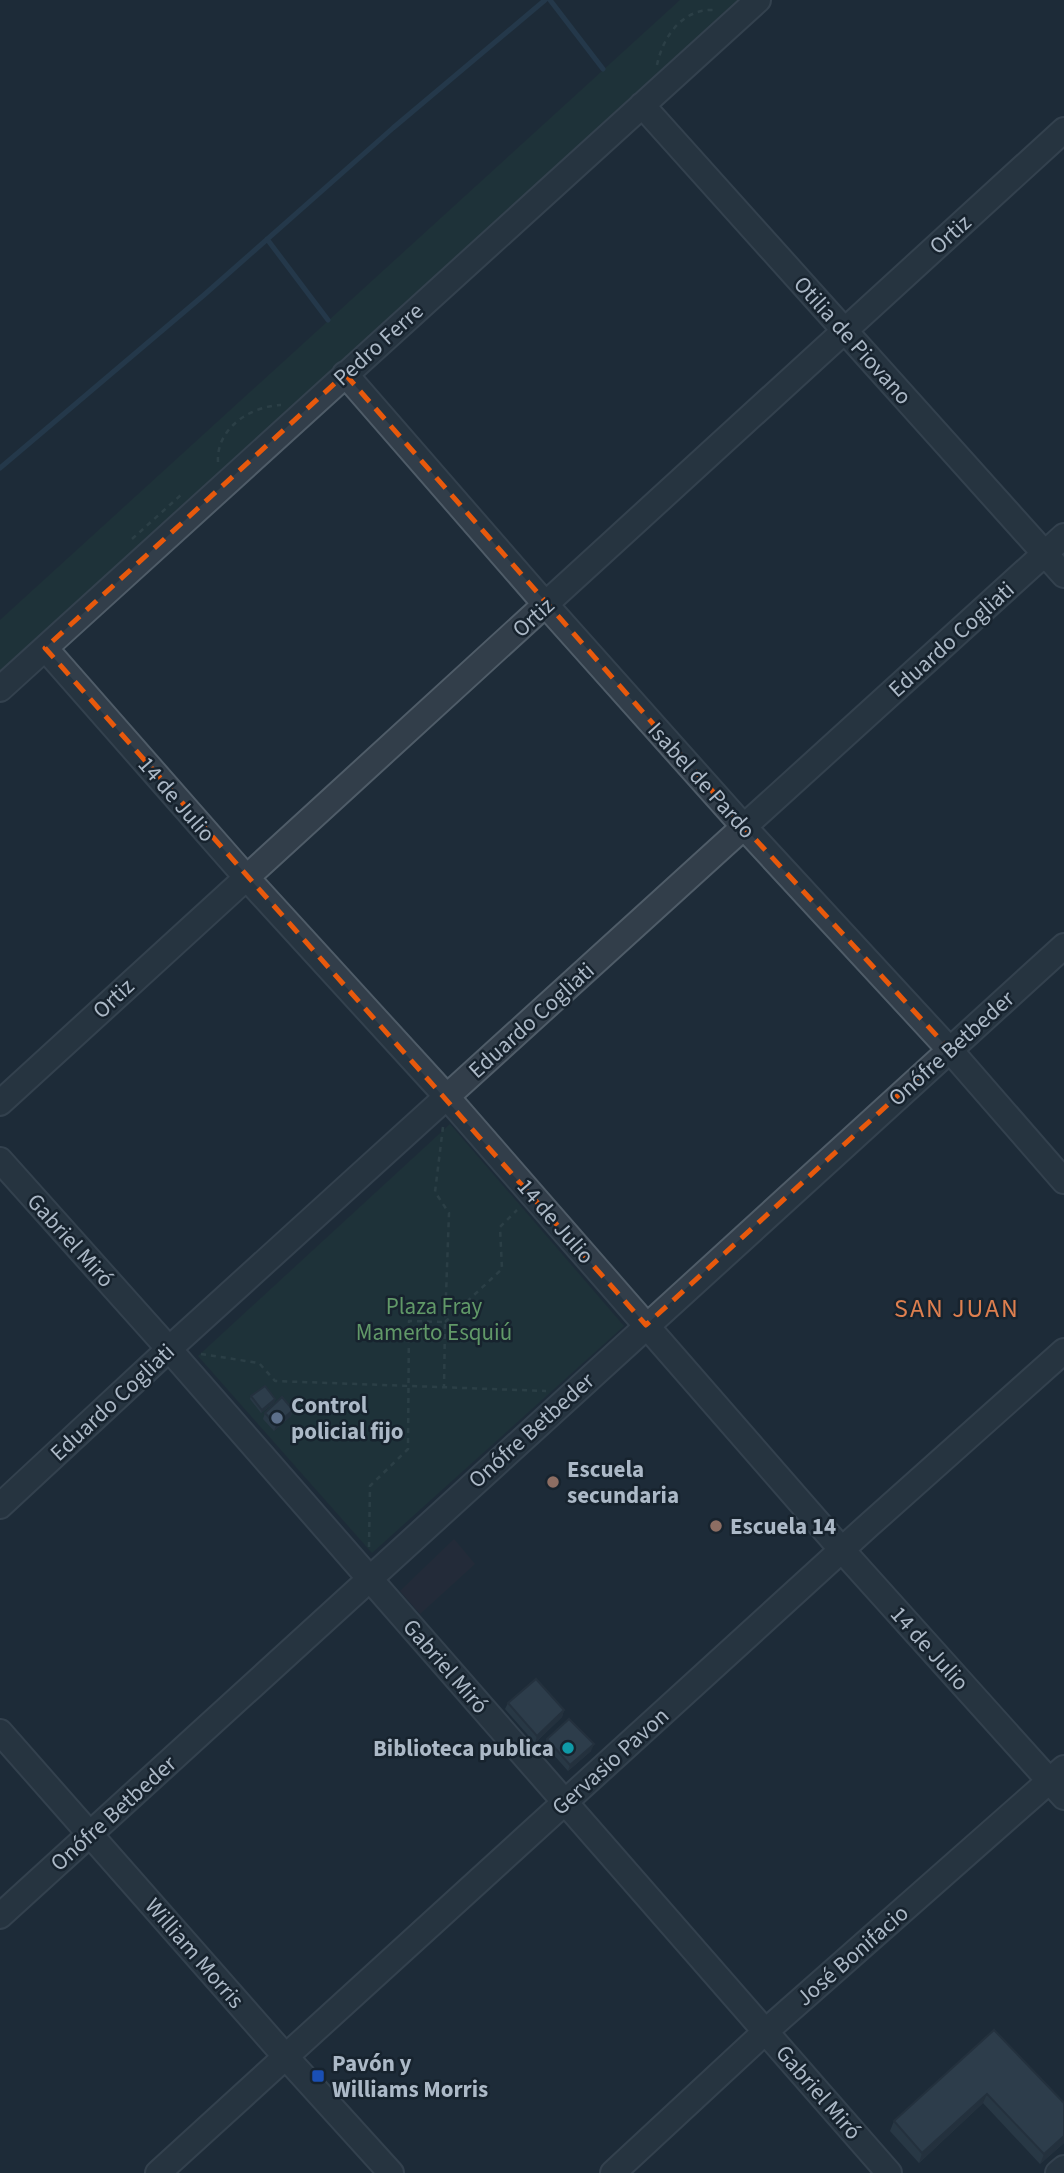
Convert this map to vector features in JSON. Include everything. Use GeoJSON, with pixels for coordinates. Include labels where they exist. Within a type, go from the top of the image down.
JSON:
{"type":"FeatureCollection","features":[{"type":"Feature","properties":{"kind":"street","name":"Pedro Ferre"},"geometry":{"type":"LineString","coordinates":[[0,690],[758,0]]}},
{"type":"Feature","properties":{"kind":"street","name":"Otilia de Piovano"},"geometry":{"type":"LineString","coordinates":[[642,105],[1064,575]]}},
{"type":"Feature","properties":{"kind":"street","name":"Ortiz"},"geometry":{"type":"LineString","coordinates":[[0,1102],[1064,130]]}},
{"type":"Feature","properties":{"kind":"street","name":"Isabel de Pardo"},"geometry":{"type":"LineString","coordinates":[[345,374],[546,605],[744,827],[949,1049],[1064,1181]]}},
{"type":"Feature","properties":{"kind":"street","name":"Eduardo Cogliati"},"geometry":{"type":"LineString","coordinates":[[0,1506],[169,1349],[1064,536]]}},
{"type":"Feature","properties":{"kind":"street","name":"14 de Julio"},"geometry":{"type":"LineString","coordinates":[[44,648],[246,877],[447,1097],[842,1550],[1059,1782]]}},
{"type":"Feature","properties":{"kind":"street","name":"Onófre Betbeder"},"geometry":{"type":"LineString","coordinates":[[0,1916],[1064,946]]}},
{"type":"Feature","properties":{"kind":"street","name":"Gabriel Miró"},"geometry":{"type":"LineString","coordinates":[[0,1160],[169,1349],[889,2173]]}},
{"type":"Feature","properties":{"kind":"street","name":"Gervasio Pavon"},"geometry":{"type":"LineString","coordinates":[[158,2173],[1064,1351]]}},
{"type":"Feature","properties":{"kind":"street","name":"William Morris"},"geometry":{"type":"LineString","coordinates":[[0,1732],[391,2173]]}},
{"type":"Feature","properties":{"kind":"street","name":"José Bonifacio"},"geometry":{"type":"LineString","coordinates":[[613,2173],[766,2031],[1059,1782]]}},
{"type":"Feature","properties":{"kind":"street"},"geometry":{"type":"LineString","coordinates":[[1058,2173],[1064,2168]]}},
{"type":"Feature","properties":{"kind":"path"},"geometry":{"type":"LineString","coordinates":[[664,85],[655,72],[664,40],[683,19],[699,12],[718,11]]}},
{"type":"Feature","properties":{"kind":"path"},"geometry":{"type":"LineString","coordinates":[[218,462],[219,447],[238,420],[278,405],[289,406],[302,414]]}},
{"type":"Feature","properties":{"kind":"path"},"geometry":{"type":"LineString","coordinates":[[444,1387],[449,1213],[435,1192],[447,1097]]}},
{"type":"Feature","properties":{"kind":"path"},"geometry":{"type":"LineString","coordinates":[[369,1578],[370,1486],[408,1449],[409,1321],[445,1322],[502,1269],[500,1227],[533,1196]]}},
{"type":"Feature","properties":{"kind":"path"},"geometry":{"type":"LineString","coordinates":[[169,1349],[259,1363],[275,1381],[573,1392]]}},
{"type":"Feature","properties":{"kind":"highlighted area"},"geometry":{"type":"Polygon","coordinates":[[[345,374],[744,827],[949,1049],[646,1325],[45,648],[345,374]]]}},
{"type":"Feature","properties":{"kind":"shaded area"},"geometry":{"type":"Polygon","coordinates":[[[454,1539],[475,1564],[420,1614],[400,1591],[454,1539]]]}},
{"type":"Feature","properties":{"kind":"green space"},"geometry":{"type":"Polygon","coordinates":[[[680,0],[745,0],[0,683],[0,620],[680,0]]]}},
{"type":"Feature","properties":{"kind":"green space","name":"Plaza Fray Mamerto Esquiú"},"geometry":{"type":"Polygon","coordinates":[[[450,1124],[624,1326],[372,1553],[198,1356],[450,1124]]]}},
{"type":"Feature","properties":{"kind":"building"},"geometry":{"type":"Polygon","coordinates":[[[265,1386],[275,1399],[262,1410],[251,1396],[265,1386]]]}},
{"type":"Feature","properties":{"kind":"building"},"geometry":{"type":"Polygon","coordinates":[[[282,1397],[293,1410],[276,1425],[265,1413],[282,1397]]]}},
{"type":"Feature","properties":{"kind":"building"},"geometry":{"type":"Polygon","coordinates":[[[536,1679],[564,1710],[537,1736],[508,1703],[536,1679]]]}},
{"type":"Feature","properties":{"kind":"building","name":"Biblioteca publica"},"geometry":{"type":"Polygon","coordinates":[[[569,1719],[594,1744],[570,1765],[547,1739],[569,1719]]]}},
{"type":"Feature","properties":{"kind":"building"},"geometry":{"type":"Polygon","coordinates":[[[994,2030],[1064,2103],[1064,2136],[1044,2154],[987,2094],[922,2153],[894,2121],[994,2030]]]}},
{"type":"Feature","properties":{"kind":"waterway"},"geometry":{"type":"LineString","coordinates":[[0,468],[545,0]]}},
{"type":"Feature","properties":{"kind":"waterway"},"geometry":{"type":"LineString","coordinates":[[550,0],[603,69]]}},
{"type":"Feature","properties":{"kind":"waterway"},"geometry":{"type":"LineString","coordinates":[[267,239],[328,320]]}},
{"type":"Feature","properties":{"kind":"place","name":"Control policial fijo"},"geometry":{"type":"Point","coordinates":[277,1418]}},
{"type":"Feature","properties":{"kind":"place","name":"Escuela secundaria"},"geometry":{"type":"Point","coordinates":[553,1482]}},
{"type":"Feature","properties":{"kind":"place","name":"Escuela 14"},"geometry":{"type":"Point","coordinates":[716,1526]}},
{"type":"Feature","properties":{"kind":"place","name":"Biblioteca publica"},"geometry":{"type":"Point","coordinates":[568,1748]}},
{"type":"Feature","properties":{"kind":"place","name":"Pavón y Williams Morris"},"geometry":{"type":"Point","coordinates":[318,2076]}},
{"type":"Feature","properties":{"kind":"district","name":"SAN JUAN"},"geometry":{"type":"Point","coordinates":[957,1308]}}]}
